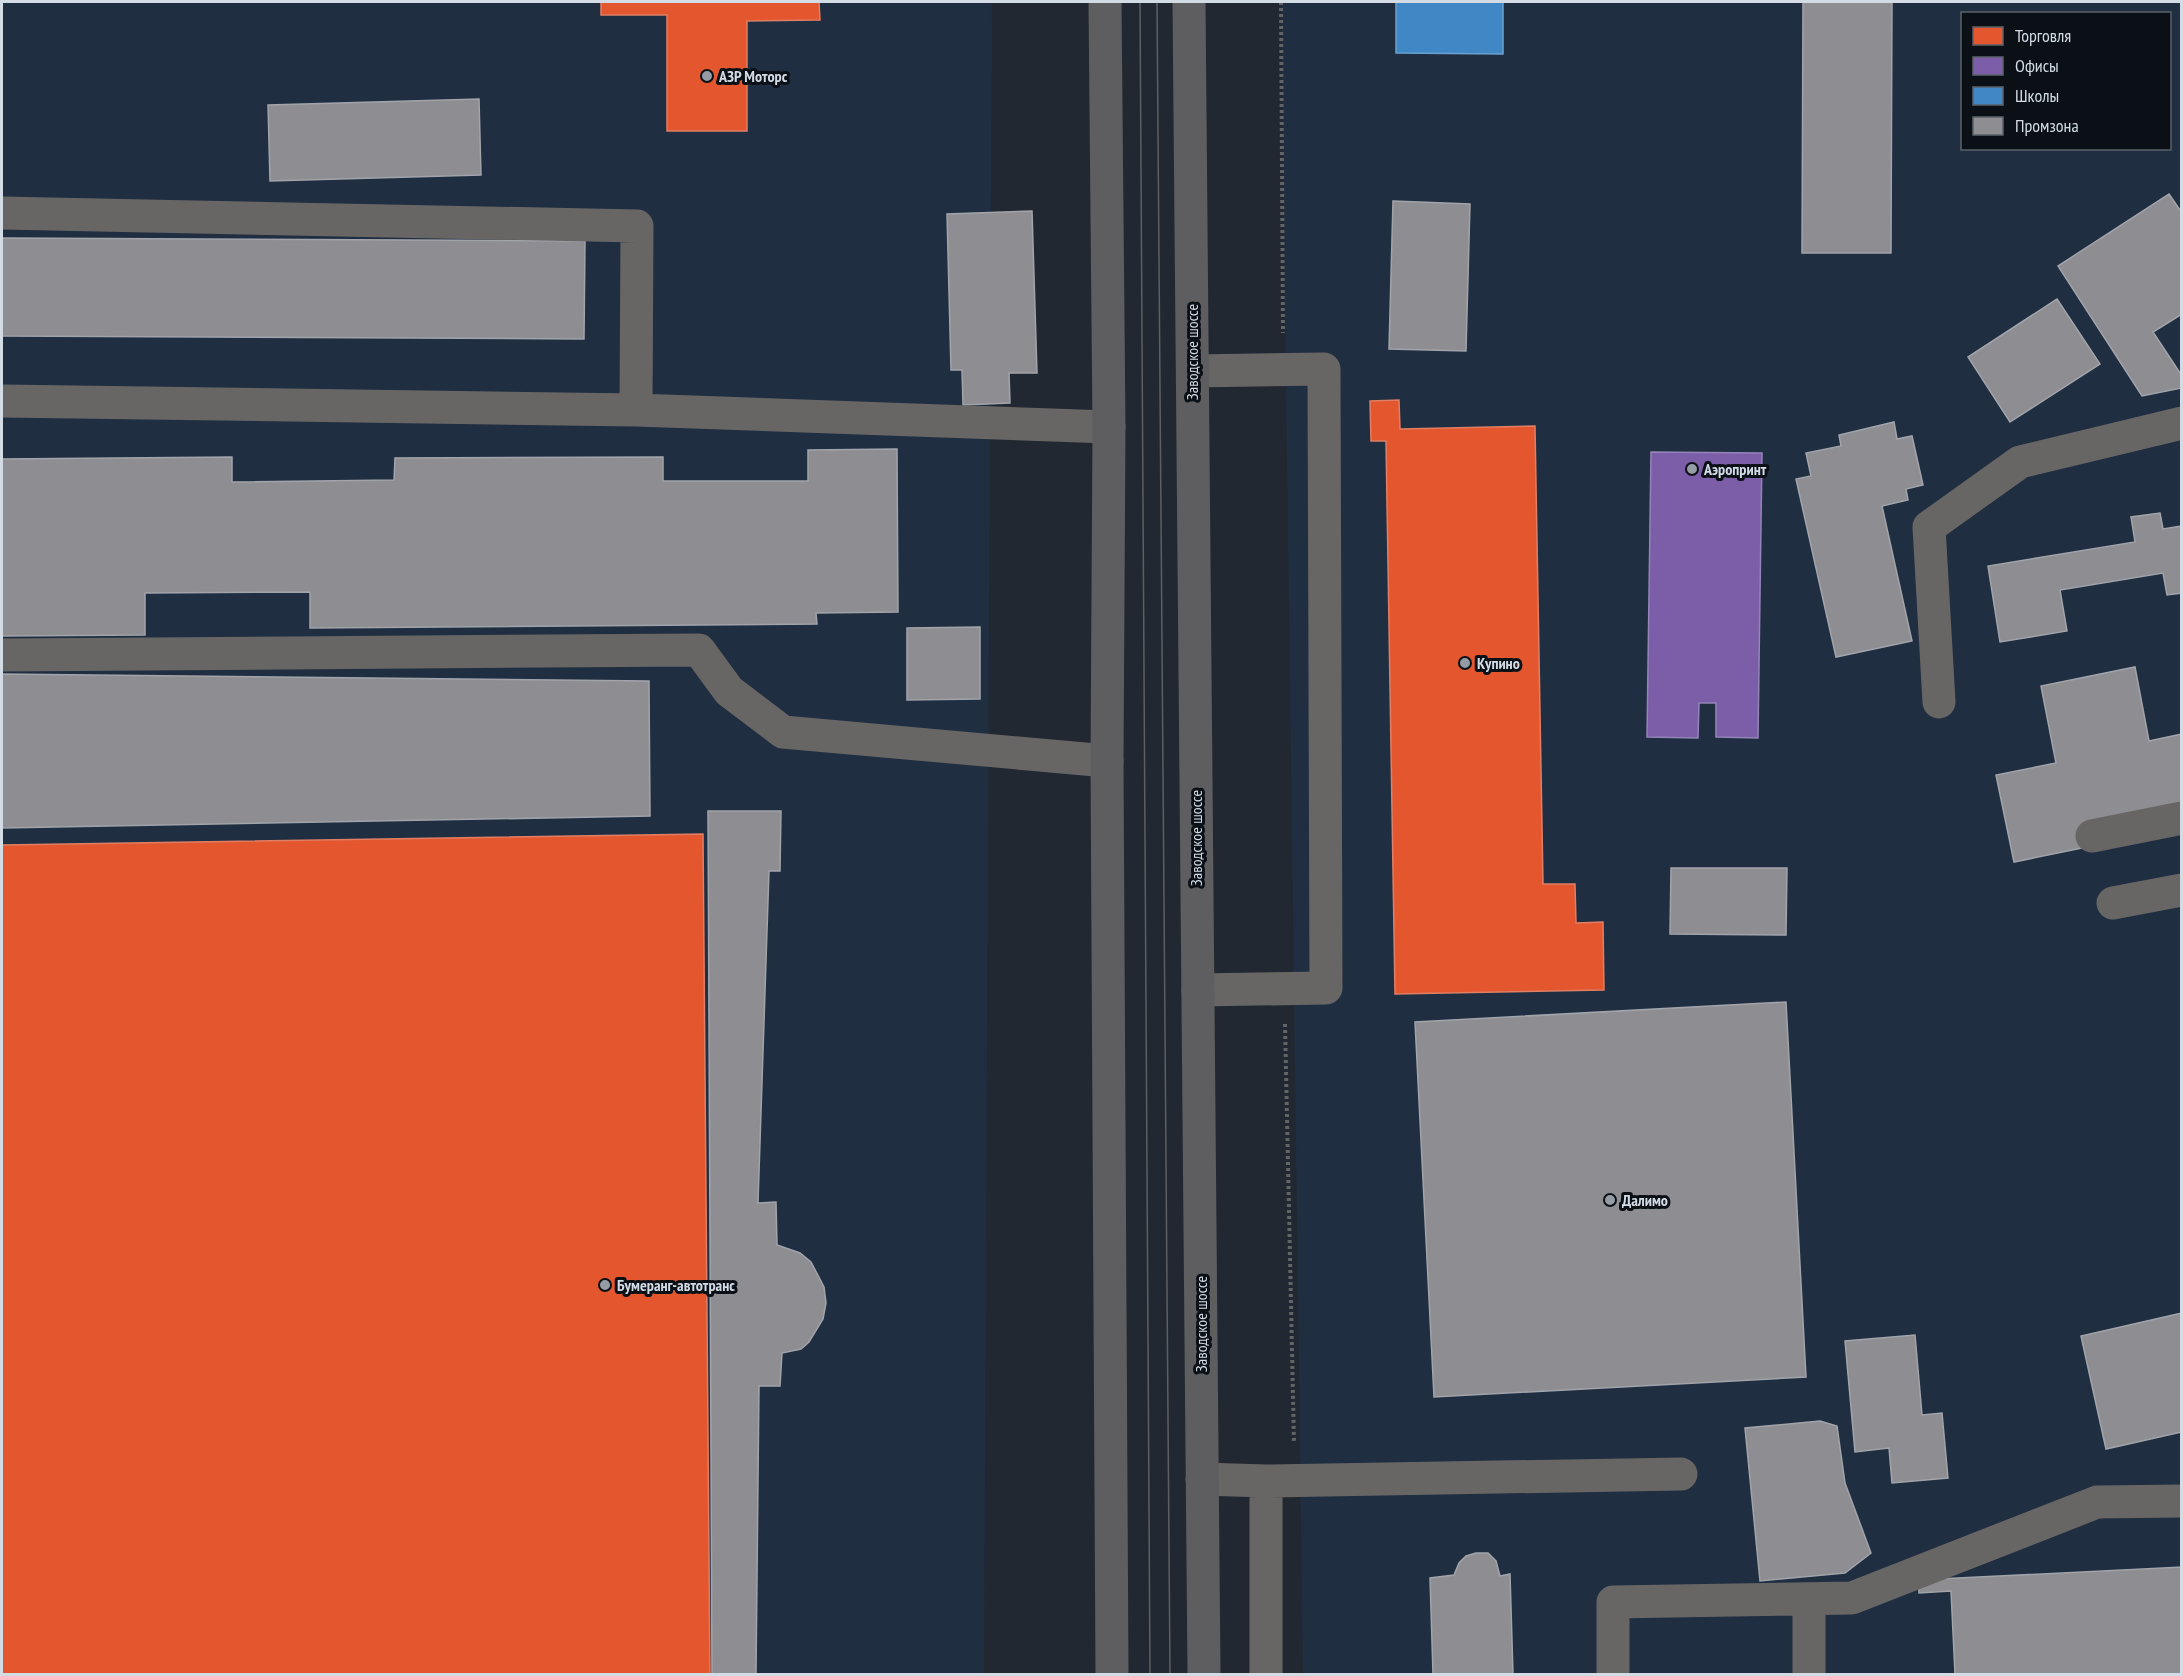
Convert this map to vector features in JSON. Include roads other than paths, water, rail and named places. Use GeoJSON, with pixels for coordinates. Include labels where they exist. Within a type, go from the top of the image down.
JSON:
{"type":"FeatureCollection","features":[{"type":"Feature","properties":{"kind":"main road"},"geometry":{"type":"LineString","coordinates":[[1105,2],[1109,427],[1107,761],[1112,1674]]}},
{"type":"Feature","properties":{"kind":"main road","name":"Заводское шоссе"},"geometry":{"type":"LineString","coordinates":[[1189,2],[1204,1674]]}},
{"type":"Feature","properties":{"kind":"lane"},"geometry":{"type":"LineString","coordinates":[[2,213],[637,226],[636,410]]}},
{"type":"Feature","properties":{"kind":"lane"},"geometry":{"type":"LineString","coordinates":[[1193,371],[1324,369],[1326,988],[1198,990]]}},
{"type":"Feature","properties":{"kind":"lane"},"geometry":{"type":"LineString","coordinates":[[2,401],[636,410],[1109,427]]}},
{"type":"Feature","properties":{"kind":"lane"},"geometry":{"type":"LineString","coordinates":[[1939,702],[1929,527],[2020,462],[2181,423]]}},
{"type":"Feature","properties":{"kind":"lane"},"geometry":{"type":"LineString","coordinates":[[2,655],[699,650],[729,691],[783,732],[1107,761]]}},
{"type":"Feature","properties":{"kind":"lane"},"geometry":{"type":"LineString","coordinates":[[2092,836],[2181,818]]}},
{"type":"Feature","properties":{"kind":"lane"},"geometry":{"type":"LineString","coordinates":[[2114,903],[2181,890]]}},
{"type":"Feature","properties":{"kind":"lane"},"geometry":{"type":"LineString","coordinates":[[1202,1479],[1281,1480],[1682,1474]]}},
{"type":"Feature","properties":{"kind":"lane"},"geometry":{"type":"LineString","coordinates":[[1266,1674],[1281,1480]]}},
{"type":"Feature","properties":{"kind":"lane"},"geometry":{"type":"LineString","coordinates":[[1613,1674],[1613,1602],[1852,1598],[2097,1502],[2181,1501]]}},
{"type":"Feature","properties":{"kind":"lane"},"geometry":{"type":"LineString","coordinates":[[1809,1599],[1809,1674]]}},
{"type":"Feature","properties":{"kind":"tram line"},"geometry":{"type":"LineString","coordinates":[[1140,2],[1150,1674]]}},
{"type":"Feature","properties":{"kind":"tram line"},"geometry":{"type":"LineString","coordinates":[[1157,2],[1170,1674]]}},
{"type":"Feature","properties":{"kind":"place","name":"АЗР Моторс"},"geometry":{"type":"Point","coordinates":[707,76]}},
{"type":"Feature","properties":{"kind":"place","name":"Аэропринт"},"geometry":{"type":"Point","coordinates":[1692,469]}},
{"type":"Feature","properties":{"kind":"place","name":"Купино"},"geometry":{"type":"Point","coordinates":[1465,663]}},
{"type":"Feature","properties":{"kind":"place","name":"Далимо"},"geometry":{"type":"Point","coordinates":[1610,1200]}},
{"type":"Feature","properties":{"kind":"place","name":"Бумеранг-автотранс"},"geometry":{"type":"Point","coordinates":[605,1285]}}]}
